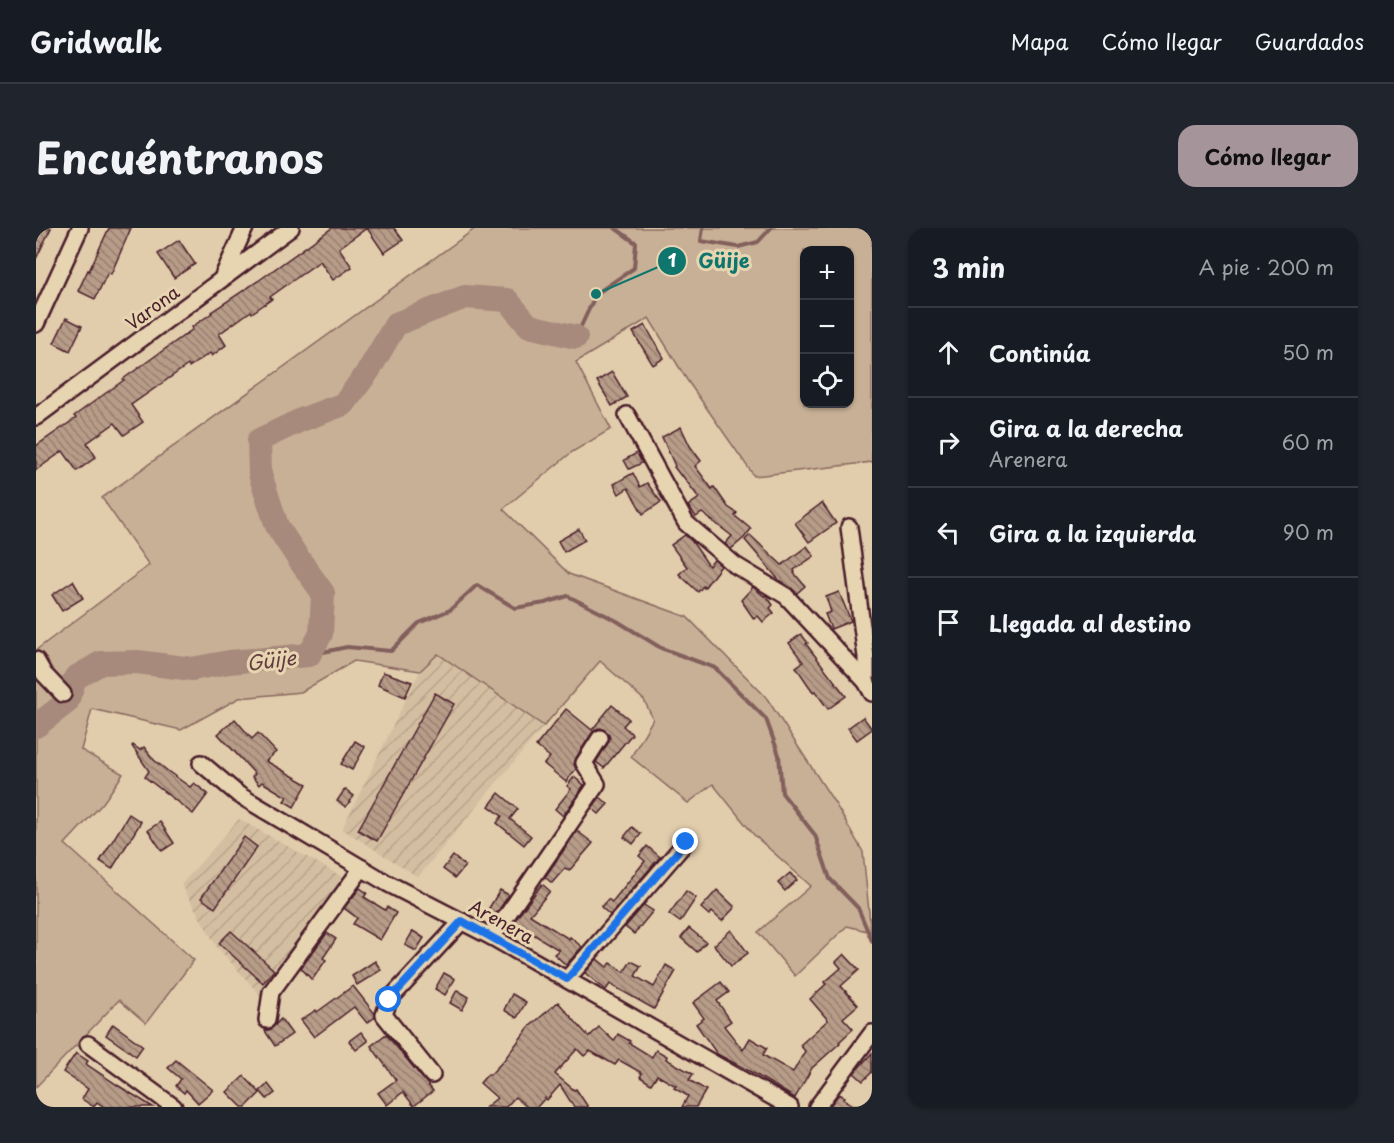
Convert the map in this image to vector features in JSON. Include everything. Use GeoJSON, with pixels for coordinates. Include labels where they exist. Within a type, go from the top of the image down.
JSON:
{"type":"FeatureCollection","features":[{"type":"Feature","properties":{"kind":"street"},"geometry":{"type":"LineString","coordinates":[[36,324],[80,228]]}},
{"type":"Feature","properties":{"kind":"street"},"geometry":{"type":"LineString","coordinates":[[222,279],[245,228]]}},
{"type":"Feature","properties":{"kind":"street","name":"Varona"},"geometry":{"type":"LineString","coordinates":[[36,417],[291,228]]}},
{"type":"Feature","properties":{"kind":"street"},"geometry":{"type":"LineString","coordinates":[[627,415],[686,523],[735,565],[786,596],[869,687]]}},
{"type":"Feature","properties":{"kind":"street"},"geometry":{"type":"LineString","coordinates":[[849,527],[869,655],[869,687]]}},
{"type":"Feature","properties":{"kind":"street"},"geometry":{"type":"LineString","coordinates":[[36,660],[44,674],[63,694]]}},
{"type":"Feature","properties":{"kind":"street"},"geometry":{"type":"LineString","coordinates":[[492,937],[597,784],[584,763],[600,738]]}},
{"type":"Feature","properties":{"kind":"street","name":"Arenera"},"geometry":{"type":"LineString","coordinates":[[201,763],[239,795],[387,883],[492,937],[790,1107]]}},
{"type":"Feature","properties":{"kind":"street"},"geometry":{"type":"LineString","coordinates":[[567,979],[686,842]]}},
{"type":"Feature","properties":{"kind":"street"},"geometry":{"type":"LineString","coordinates":[[267,1020],[271,992],[362,868]]}},
{"type":"Feature","properties":{"kind":"street"},"geometry":{"type":"LineString","coordinates":[[432,1075],[384,1015],[389,1000],[462,921]]}},
{"type":"Feature","properties":{"kind":"street"},"geometry":{"type":"LineString","coordinates":[[817,1107],[872,1033]]}},
{"type":"Feature","properties":{"kind":"street"},"geometry":{"type":"LineString","coordinates":[[88,1044],[174,1107]]}},
{"type":"Feature","properties":{"kind":"shaded area"},"geometry":{"type":"Polygon","coordinates":[[[476,228],[872,228],[872,462],[754,476],[687,380],[649,318],[576,362],[611,429],[572,452],[503,509],[569,574],[687,617],[766,697],[836,805],[863,852],[871,932],[847,926],[795,976],[758,932],[811,886],[754,835],[713,784],[688,803],[631,757],[653,719],[644,700],[600,661],[544,726],[438,654],[420,671],[354,661],[301,692],[239,698],[181,730],[92,709],[81,750],[123,774],[103,803],[65,844],[194,960],[146,1023],[119,1000],[36,1087],[36,650],[149,565],[102,498],[476,228]]]}},
{"type":"Feature","properties":{"kind":"shaded area"},"geometry":{"type":"Polygon","coordinates":[[[438,653],[544,726],[418,877],[342,829],[420,671],[438,653]]]}},
{"type":"Feature","properties":{"kind":"shaded area"},"geometry":{"type":"Polygon","coordinates":[[[239,819],[350,881],[261,996],[217,947],[181,885],[239,819]]]}},
{"type":"Feature","properties":{"kind":"building"},"geometry":{"type":"Polygon","coordinates":[[[36,228],[51,228],[36,259],[36,228]]]}},
{"type":"Feature","properties":{"kind":"building"},"geometry":{"type":"Polygon","coordinates":[[[109,228],[131,228],[111,274],[108,272],[95,299],[78,291],[109,228]]]}},
{"type":"Feature","properties":{"kind":"building"},"geometry":{"type":"Polygon","coordinates":[[[332,228],[367,228],[339,248],[352,267],[333,280],[320,261],[270,297],[272,299],[219,334],[226,345],[212,356],[210,353],[189,367],[188,365],[131,405],[143,422],[124,435],[115,423],[87,443],[96,457],[77,471],[63,451],[36,470],[36,446],[193,329],[192,327],[211,312],[332,228]]]}},
{"type":"Feature","properties":{"kind":"building"},"geometry":{"type":"Polygon","coordinates":[[[367,228],[394,228],[403,240],[384,253],[367,228]]]}},
{"type":"Feature","properties":{"kind":"building"},"geometry":{"type":"Polygon","coordinates":[[[179,240],[195,264],[174,278],[158,254],[179,240]]]}},
{"type":"Feature","properties":{"kind":"building"},"geometry":{"type":"Polygon","coordinates":[[[66,318],[82,326],[70,351],[54,343],[66,318]]]}},
{"type":"Feature","properties":{"kind":"building"},"geometry":{"type":"Polygon","coordinates":[[[645,325],[664,358],[653,365],[633,332],[645,325]]]}},
{"type":"Feature","properties":{"kind":"building"},"geometry":{"type":"Polygon","coordinates":[[[612,372],[627,397],[612,406],[597,381],[612,372]]]}},
{"type":"Feature","properties":{"kind":"building"},"geometry":{"type":"Polygon","coordinates":[[[681,427],[690,446],[701,461],[695,466],[728,507],[737,513],[735,516],[751,529],[731,549],[725,544],[732,536],[702,513],[696,517],[688,506],[699,498],[674,467],[662,437],[681,427]]]}},
{"type":"Feature","properties":{"kind":"building"},"geometry":{"type":"Polygon","coordinates":[[[637,453],[642,463],[629,469],[624,460],[637,453]]]}},
{"type":"Feature","properties":{"kind":"building"},"geometry":{"type":"Polygon","coordinates":[[[633,473],[640,487],[647,483],[661,502],[643,514],[628,488],[619,494],[614,484],[633,473]]]}},
{"type":"Feature","properties":{"kind":"building"},"geometry":{"type":"Polygon","coordinates":[[[822,503],[836,523],[809,542],[795,523],[822,503]]]}},
{"type":"Feature","properties":{"kind":"building"},"geometry":{"type":"Polygon","coordinates":[[[579,529],[585,540],[564,552],[558,541],[579,529]]]}},
{"type":"Feature","properties":{"kind":"building"},"geometry":{"type":"Polygon","coordinates":[[[685,535],[694,543],[709,566],[714,560],[721,566],[704,588],[703,586],[698,592],[679,574],[687,567],[671,545],[685,535]]]}},
{"type":"Feature","properties":{"kind":"building"},"geometry":{"type":"Polygon","coordinates":[[[750,535],[782,565],[807,546],[814,556],[794,570],[805,586],[797,593],[779,580],[745,540],[750,535]]]}},
{"type":"Feature","properties":{"kind":"building"},"geometry":{"type":"Polygon","coordinates":[[[73,581],[83,598],[62,611],[52,595],[73,581]]]}},
{"type":"Feature","properties":{"kind":"building"},"geometry":{"type":"Polygon","coordinates":[[[753,587],[764,596],[766,595],[773,605],[770,608],[774,613],[763,622],[758,616],[754,619],[741,600],[753,587]]]}},
{"type":"Feature","properties":{"kind":"building"},"geometry":{"type":"Polygon","coordinates":[[[839,592],[851,621],[831,629],[825,614],[831,612],[826,597],[839,592]]]}},
{"type":"Feature","properties":{"kind":"building"},"geometry":{"type":"Polygon","coordinates":[[[801,634],[808,643],[806,644],[846,696],[828,709],[796,667],[803,662],[789,643],[801,634]]]}},
{"type":"Feature","properties":{"kind":"building"},"geometry":{"type":"Polygon","coordinates":[[[383,672],[412,682],[405,697],[378,685],[383,672]]]}},
{"type":"Feature","properties":{"kind":"building"},"geometry":{"type":"Polygon","coordinates":[[[435,693],[454,704],[377,841],[358,830],[435,693]]]}},
{"type":"Feature","properties":{"kind":"building"},"geometry":{"type":"Polygon","coordinates":[[[612,705],[629,719],[623,726],[632,734],[604,768],[596,762],[610,738],[608,733],[601,728],[592,733],[576,758],[574,764],[576,769],[566,782],[544,764],[550,757],[536,746],[566,709],[592,730],[612,705]]]}},
{"type":"Feature","properties":{"kind":"building"},"geometry":{"type":"Polygon","coordinates":[[[863,717],[872,729],[857,740],[848,728],[863,717]]]}},
{"type":"Feature","properties":{"kind":"building"},"geometry":{"type":"Polygon","coordinates":[[[235,719],[252,739],[258,733],[276,752],[266,761],[307,784],[294,807],[284,801],[287,797],[262,782],[259,785],[252,777],[255,774],[218,734],[235,719]]]}},
{"type":"Feature","properties":{"kind":"building"},"geometry":{"type":"Polygon","coordinates":[[[355,741],[365,747],[352,770],[341,764],[355,741]]]}},
{"type":"Feature","properties":{"kind":"building"},"geometry":{"type":"Polygon","coordinates":[[[133,745],[140,750],[144,747],[154,760],[169,772],[190,787],[194,783],[208,794],[193,814],[145,777],[149,771],[133,745]]]}},
{"type":"Feature","properties":{"kind":"building"},"geometry":{"type":"Polygon","coordinates":[[[574,777],[584,785],[563,816],[555,809],[571,789],[567,786],[574,777]]]}},
{"type":"Feature","properties":{"kind":"building"},"geometry":{"type":"Polygon","coordinates":[[[345,789],[354,796],[346,807],[337,801],[345,789]]]}},
{"type":"Feature","properties":{"kind":"building"},"geometry":{"type":"Polygon","coordinates":[[[499,793],[518,809],[510,819],[531,836],[524,845],[497,823],[502,816],[489,806],[499,793]]]}},
{"type":"Feature","properties":{"kind":"building"},"geometry":{"type":"Polygon","coordinates":[[[600,797],[608,804],[599,814],[592,808],[600,797]]]}},
{"type":"Feature","properties":{"kind":"building"},"geometry":{"type":"Polygon","coordinates":[[[129,814],[141,822],[112,869],[100,861],[129,814]]]}},
{"type":"Feature","properties":{"kind":"building"},"geometry":{"type":"Polygon","coordinates":[[[160,822],[174,843],[162,851],[148,830],[160,822]]]}},
{"type":"Feature","properties":{"kind":"building"},"geometry":{"type":"Polygon","coordinates":[[[632,827],[641,834],[633,844],[624,837],[632,827]]]}},
{"type":"Feature","properties":{"kind":"building"},"geometry":{"type":"Polygon","coordinates":[[[577,831],[593,843],[569,871],[565,868],[552,883],[545,877],[577,831]]]}},
{"type":"Feature","properties":{"kind":"building"},"geometry":{"type":"Polygon","coordinates":[[[244,837],[257,847],[215,908],[201,898],[244,837]]]}},
{"type":"Feature","properties":{"kind":"building"},"geometry":{"type":"Polygon","coordinates":[[[647,846],[660,857],[610,915],[601,907],[608,899],[612,902],[645,861],[639,856],[647,846]]]}},
{"type":"Feature","properties":{"kind":"building"},"geometry":{"type":"Polygon","coordinates":[[[453,856],[465,866],[455,878],[443,869],[453,856]]]}},
{"type":"Feature","properties":{"kind":"building"},"geometry":{"type":"Polygon","coordinates":[[[790,873],[797,880],[785,891],[778,883],[790,873]]]}},
{"type":"Feature","properties":{"kind":"building"},"geometry":{"type":"Polygon","coordinates":[[[542,884],[550,891],[530,915],[569,939],[570,937],[582,947],[566,965],[554,954],[559,950],[522,927],[519,932],[510,927],[542,884]]]}},
{"type":"Feature","properties":{"kind":"building"},"geometry":{"type":"Polygon","coordinates":[[[360,888],[367,893],[364,897],[385,910],[387,907],[396,913],[380,940],[353,924],[357,918],[344,908],[360,888]]]}},
{"type":"Feature","properties":{"kind":"building"},"geometry":{"type":"Polygon","coordinates":[[[500,890],[509,895],[494,917],[486,913],[500,890]]]}},
{"type":"Feature","properties":{"kind":"building"},"geometry":{"type":"Polygon","coordinates":[[[717,890],[735,907],[722,921],[712,912],[709,915],[701,908],[717,890]]]}},
{"type":"Feature","properties":{"kind":"building"},"geometry":{"type":"Polygon","coordinates":[[[686,891],[696,898],[680,922],[669,914],[686,891]]]}},
{"type":"Feature","properties":{"kind":"building"},"geometry":{"type":"Polygon","coordinates":[[[644,905],[653,911],[634,934],[625,927],[644,905]]]}},
{"type":"Feature","properties":{"kind":"building"},"geometry":{"type":"Polygon","coordinates":[[[689,928],[706,942],[697,952],[681,938],[689,928]]]}},
{"type":"Feature","properties":{"kind":"building"},"geometry":{"type":"Polygon","coordinates":[[[731,930],[748,953],[731,966],[714,945],[731,930]]]}},
{"type":"Feature","properties":{"kind":"building"},"geometry":{"type":"Polygon","coordinates":[[[231,931],[274,970],[263,983],[219,943],[231,931]]]}},
{"type":"Feature","properties":{"kind":"building"},"geometry":{"type":"Polygon","coordinates":[[[413,931],[424,938],[416,951],[405,945],[413,931]]]}},
{"type":"Feature","properties":{"kind":"building"},"geometry":{"type":"Polygon","coordinates":[[[327,933],[336,939],[323,958],[326,960],[312,980],[301,968],[327,933]]]}},
{"type":"Feature","properties":{"kind":"building"},"geometry":{"type":"Polygon","coordinates":[[[844,954],[859,970],[841,986],[858,1005],[843,1018],[853,1029],[812,1068],[795,1098],[717,1054],[696,1024],[704,1018],[693,1003],[721,982],[729,992],[717,1001],[731,1021],[724,1026],[743,1050],[750,1038],[767,1048],[763,1055],[793,1072],[805,1051],[800,1045],[828,1020],[810,999],[841,968],[836,962],[844,954]]]}},
{"type":"Feature","properties":{"kind":"building"},"geometry":{"type":"Polygon","coordinates":[[[597,959],[607,967],[611,963],[624,972],[631,961],[641,966],[635,976],[654,987],[666,965],[676,971],[654,1009],[610,984],[606,990],[585,973],[597,959]]]}},
{"type":"Feature","properties":{"kind":"building"},"geometry":{"type":"Polygon","coordinates":[[[375,961],[381,970],[357,985],[352,976],[375,961]]]}},
{"type":"Feature","properties":{"kind":"building"},"geometry":{"type":"Polygon","coordinates":[[[444,973],[455,979],[445,995],[435,989],[444,973]]]}},
{"type":"Feature","properties":{"kind":"building"},"geometry":{"type":"Polygon","coordinates":[[[353,986],[375,1017],[367,1023],[354,1007],[314,1037],[301,1020],[316,1010],[317,1012],[353,986]]]}},
{"type":"Feature","properties":{"kind":"building"},"geometry":{"type":"Polygon","coordinates":[[[457,990],[469,997],[462,1010],[450,1003],[457,990]]]}},
{"type":"Feature","properties":{"kind":"building"},"geometry":{"type":"Polygon","coordinates":[[[512,994],[526,1002],[517,1018],[504,1010],[512,994]]]}},
{"type":"Feature","properties":{"kind":"building"},"geometry":{"type":"Polygon","coordinates":[[[558,1002],[589,1037],[599,1027],[614,1041],[618,1034],[652,1057],[656,1050],[667,1056],[666,1059],[693,1074],[689,1080],[706,1090],[696,1107],[682,1107],[688,1096],[657,1075],[651,1084],[640,1077],[642,1073],[619,1060],[615,1065],[590,1051],[584,1056],[577,1049],[555,1074],[574,1090],[576,1089],[588,1107],[574,1107],[560,1085],[547,1100],[545,1098],[537,1107],[527,1107],[515,1097],[506,1107],[486,1107],[497,1098],[480,1083],[504,1060],[529,1027],[558,1002]]]}},
{"type":"Feature","properties":{"kind":"building"},"geometry":{"type":"Polygon","coordinates":[[[281,1019],[292,1034],[275,1046],[265,1031],[271,1029],[281,1019]]]}},
{"type":"Feature","properties":{"kind":"building"},"geometry":{"type":"Polygon","coordinates":[[[113,1024],[143,1046],[136,1056],[106,1035],[113,1024]]]}},
{"type":"Feature","properties":{"kind":"building"},"geometry":{"type":"Polygon","coordinates":[[[361,1032],[368,1041],[356,1050],[349,1041],[361,1032]]]}},
{"type":"Feature","properties":{"kind":"building"},"geometry":{"type":"Polygon","coordinates":[[[386,1034],[433,1091],[414,1106],[403,1092],[387,1105],[378,1093],[396,1080],[371,1046],[386,1034]]]}},
{"type":"Feature","properties":{"kind":"building"},"geometry":{"type":"Polygon","coordinates":[[[76,1053],[88,1061],[86,1064],[153,1107],[104,1107],[97,1102],[94,1107],[82,1099],[88,1089],[63,1072],[76,1053]]]}},
{"type":"Feature","properties":{"kind":"building"},"geometry":{"type":"Polygon","coordinates":[[[872,1053],[872,1072],[863,1081],[854,1073],[872,1053]]]}},
{"type":"Feature","properties":{"kind":"building"},"geometry":{"type":"Polygon","coordinates":[[[176,1060],[213,1090],[198,1103],[186,1090],[184,1093],[176,1086],[181,1079],[168,1068],[176,1060]]]}},
{"type":"Feature","properties":{"kind":"building"},"geometry":{"type":"Polygon","coordinates":[[[244,1076],[260,1093],[246,1107],[242,1107],[227,1092],[244,1076]]]}},
{"type":"Feature","properties":{"kind":"building"},"geometry":{"type":"Polygon","coordinates":[[[268,1084],[275,1093],[267,1099],[260,1091],[268,1084]]]}},
{"type":"Feature","properties":{"kind":"building"},"geometry":{"type":"Polygon","coordinates":[[[839,1094],[845,1097],[843,1099],[857,1107],[829,1107],[839,1094]]]}},
{"type":"Feature","properties":{"kind":"waterway","name":"Güije"},"geometry":{"type":"LineString","coordinates":[[576,337],[596,294],[634,268],[636,243],[615,228]]}},
{"type":"Feature","properties":{"kind":"waterway","name":"Güije"},"geometry":{"type":"LineString","coordinates":[[703,228],[701,241],[738,247],[758,242],[771,228]]}},
{"type":"Feature","properties":{"kind":"waterway","name":"Güije"},"geometry":{"type":"LineString","coordinates":[[36,726],[67,702],[75,678],[101,663],[137,662],[192,669],[229,662],[309,655],[321,634],[323,593],[277,526],[260,474],[259,440],[301,420],[344,404],[369,370],[396,324],[465,297],[507,300],[529,326],[576,337]]}},
{"type":"Feature","properties":{"kind":"waterway"},"geometry":{"type":"LineString","coordinates":[[309,655],[347,647],[391,651],[419,623],[450,610],[477,585],[515,608],[568,596],[617,621],[661,648],[715,668],[766,719],[779,755],[782,793],[815,835],[830,879],[858,908],[872,941]]}},
{"type":"Feature","properties":{"kind":"place","name":"Güije"},"geometry":{"type":"Point","coordinates":[596,294]}},
{"type":"Feature","properties":{"kind":"route"},"geometry":{"type":"LineString","coordinates":[[389,1000],[462,921],[567,979],[686,842]]}}]}
